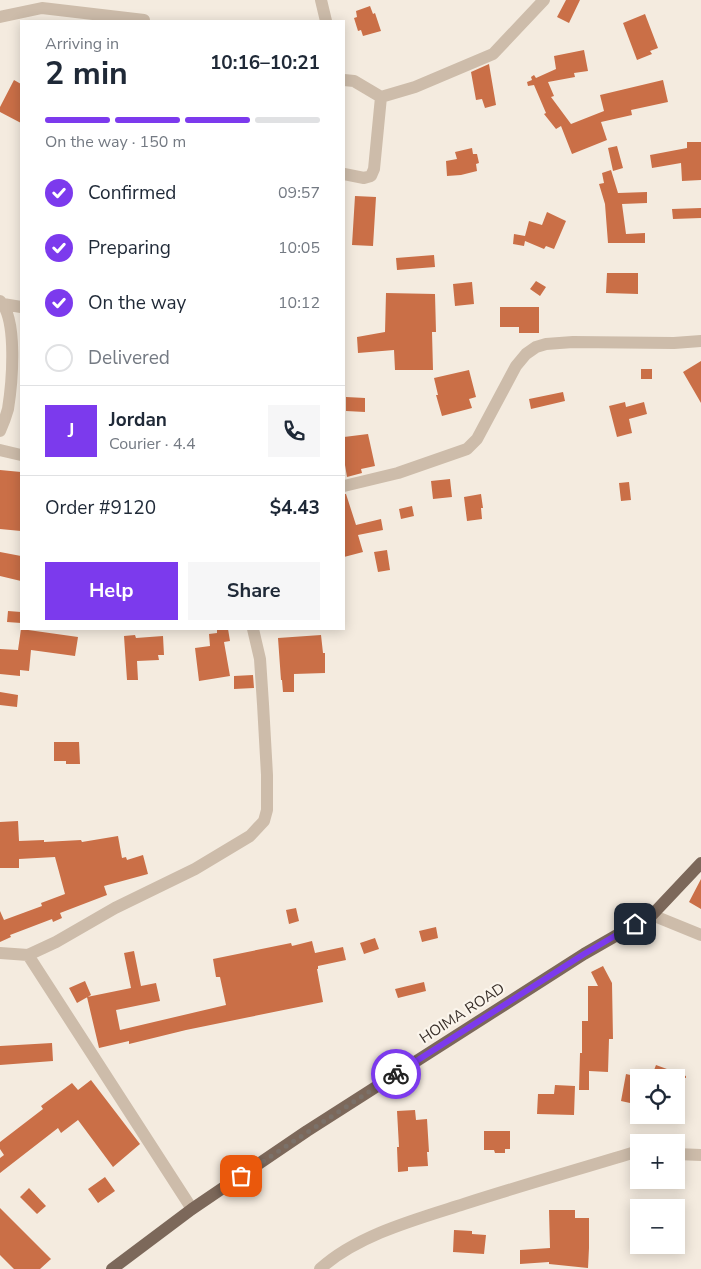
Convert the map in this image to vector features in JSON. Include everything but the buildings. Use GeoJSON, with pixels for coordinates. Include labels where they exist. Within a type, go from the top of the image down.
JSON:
{"type":"FeatureCollection","features":[{"type":"Feature","properties":{"kind":"main road","name":"HOIMA ROAD"},"geometry":{"type":"LineString","coordinates":[[112,1269],[192,1209],[349,1104],[584,954],[652,915],[701,863]]}},
{"type":"Feature","properties":{"kind":"street"},"geometry":{"type":"LineString","coordinates":[[321,0],[326,20]]}},
{"type":"Feature","properties":{"kind":"street"},"geometry":{"type":"LineString","coordinates":[[345,80],[354,81],[381,97],[415,87],[493,54],[544,0]]}},
{"type":"Feature","properties":{"kind":"street"},"geometry":{"type":"LineString","coordinates":[[0,17],[42,8],[144,20]]}},
{"type":"Feature","properties":{"kind":"street"},"geometry":{"type":"LineString","coordinates":[[345,174],[364,178],[371,176],[374,169],[381,97]]}},
{"type":"Feature","properties":{"kind":"street"},"geometry":{"type":"LineString","coordinates":[[2,303],[20,307]]}},
{"type":"Feature","properties":{"kind":"street"},"geometry":{"type":"LineString","coordinates":[[0,431],[8,410],[13,358],[10,323],[2,303]]}},
{"type":"Feature","properties":{"kind":"street"},"geometry":{"type":"LineString","coordinates":[[345,486],[398,472],[467,449],[478,439],[516,366],[526,354],[536,347],[546,344],[573,342],[674,343],[701,341]]}},
{"type":"Feature","properties":{"kind":"street"},"geometry":{"type":"LineString","coordinates":[[0,450],[20,455]]}},
{"type":"Feature","properties":{"kind":"street"},"geometry":{"type":"LineString","coordinates":[[0,953],[28,955],[56,942],[115,908],[195,869],[250,836],[264,821],[267,810],[267,775],[263,704],[260,659],[253,630]]}},
{"type":"Feature","properties":{"kind":"street"},"geometry":{"type":"LineString","coordinates":[[652,915],[701,935]]}},
{"type":"Feature","properties":{"kind":"street"},"geometry":{"type":"LineString","coordinates":[[28,955],[192,1209]]}},
{"type":"Feature","properties":{"kind":"street"},"geometry":{"type":"LineString","coordinates":[[320,1269],[333,1257],[392,1227],[630,1154]]}},
{"type":"Feature","properties":{"kind":"street"},"geometry":{"type":"LineString","coordinates":[[685,1154],[701,1155]]}},
{"type":"Feature","properties":{"kind":"way so far"},"geometry":{"type":"LineString","coordinates":[[241,1176],[396,1074]]}},
{"type":"Feature","properties":{"kind":"route"},"geometry":{"type":"LineString","coordinates":[[396,1074],[584,954],[635,924]]}}]}
